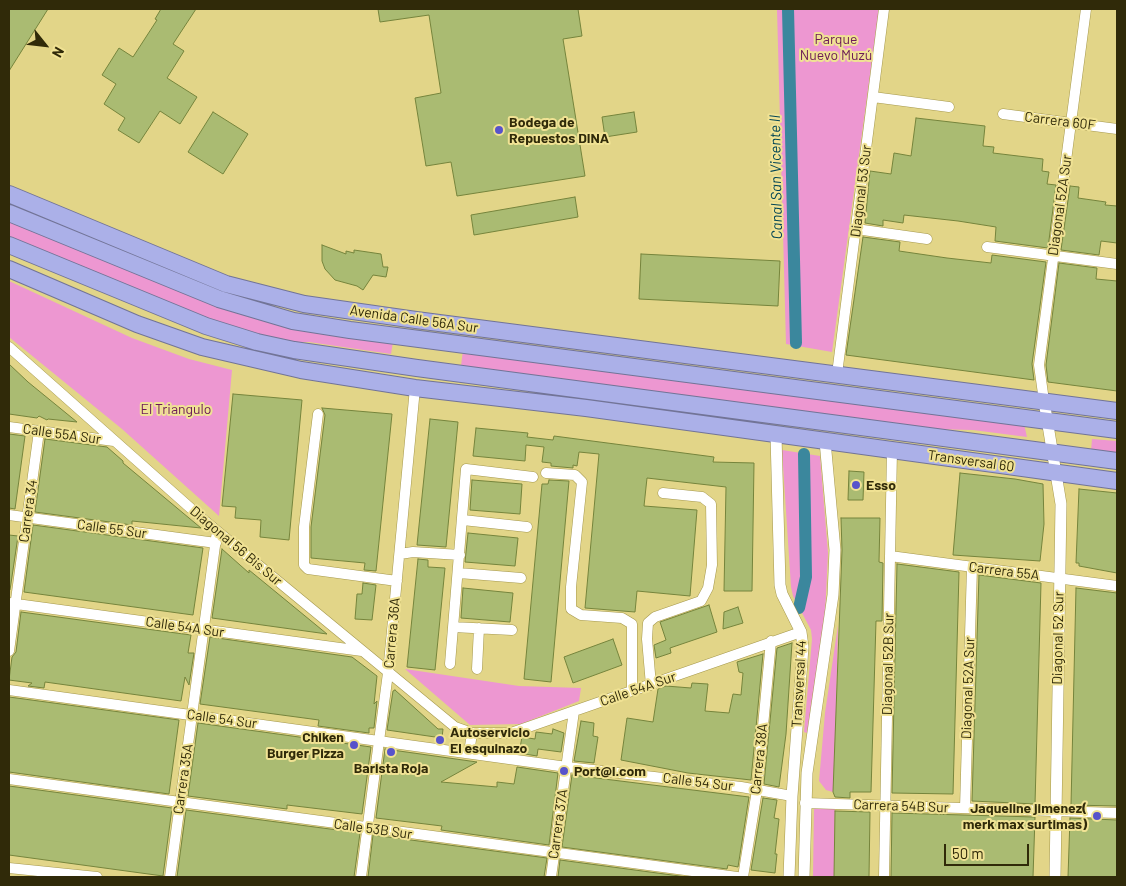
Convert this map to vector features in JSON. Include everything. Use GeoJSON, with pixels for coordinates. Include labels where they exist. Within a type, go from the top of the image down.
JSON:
{"type":"FeatureCollection","features":[{"type":"Feature","properties":{"kind":"highway","name":"Avenida Calle 56A Sur"},"geometry":{"type":"LineString","coordinates":[[9,194],[226,284],[281,299],[416,320],[837,374]]}},
{"type":"Feature","properties":{"kind":"highway","name":"Avenida Calle 56A Sur"},"geometry":{"type":"LineString","coordinates":[[9,213],[60,232],[96,250],[219,300],[293,320],[350,330],[903,402]]}},
{"type":"Feature","properties":{"kind":"highway"},"geometry":{"type":"LineString","coordinates":[[60,232],[127,243]]}},
{"type":"Feature","properties":{"kind":"highway"},"geometry":{"type":"LineString","coordinates":[[9,245],[206,326],[257,342],[294,350],[638,398]]}},
{"type":"Feature","properties":{"kind":"highway"},"geometry":{"type":"LineString","coordinates":[[9,269],[137,324],[202,347],[260,362],[416,388],[586,408],[825,441]]}},
{"type":"Feature","properties":{"kind":"highway"},"geometry":{"type":"LineString","coordinates":[[206,326],[260,362]]}},
{"type":"Feature","properties":{"kind":"highway"},"geometry":{"type":"LineString","coordinates":[[560,338],[623,366]]}},
{"type":"Feature","properties":{"kind":"highway"},"geometry":{"type":"LineString","coordinates":[[837,374],[1117,411]]}},
{"type":"Feature","properties":{"kind":"highway"},"geometry":{"type":"LineString","coordinates":[[903,402],[968,391]]}},
{"type":"Feature","properties":{"kind":"highway"},"geometry":{"type":"LineString","coordinates":[[586,408],[638,398]]}},
{"type":"Feature","properties":{"kind":"highway","name":"Transversal 60"},"geometry":{"type":"LineString","coordinates":[[638,398],[1117,461]]}},
{"type":"Feature","properties":{"kind":"highway"},"geometry":{"type":"LineString","coordinates":[[903,402],[1117,430]]}},
{"type":"Feature","properties":{"kind":"highway"},"geometry":{"type":"LineString","coordinates":[[909,434],[956,459]]}},
{"type":"Feature","properties":{"kind":"highway","name":"Transversal 60"},"geometry":{"type":"LineString","coordinates":[[825,441],[1117,481]]}},
{"type":"Feature","properties":{"kind":"street","name":"Diagonal 53 Sur"},"geometry":{"type":"LineString","coordinates":[[837,374],[884,9]]}},
{"type":"Feature","properties":{"kind":"street","name":"Diagonal 52A Sur"},"geometry":{"type":"LineString","coordinates":[[1044,401],[1039,365],[1086,9]]}},
{"type":"Feature","properties":{"kind":"street"},"geometry":{"type":"LineString","coordinates":[[873,97],[949,107]]}},
{"type":"Feature","properties":{"kind":"street","name":"Carrera 60F"},"geometry":{"type":"LineString","coordinates":[[1003,114],[1117,129]]}},
{"type":"Feature","properties":{"kind":"street"},"geometry":{"type":"LineString","coordinates":[[856,230],[928,239]]}},
{"type":"Feature","properties":{"kind":"street"},"geometry":{"type":"LineString","coordinates":[[987,247],[1117,264]]}},
{"type":"Feature","properties":{"kind":"street","name":"Diagonal 56 Bis Sur"},"geometry":{"type":"LineString","coordinates":[[9,347],[218,531],[388,673],[454,727],[472,733]]}},
{"type":"Feature","properties":{"kind":"street","name":"Carrera 36A"},"geometry":{"type":"LineString","coordinates":[[361,877],[388,673],[416,388]]}},
{"type":"Feature","properties":{"kind":"street","name":"Diagonal 52 Sur"},"geometry":{"type":"LineString","coordinates":[[1044,401],[1061,504],[1055,877]]}},
{"type":"Feature","properties":{"kind":"street"},"geometry":{"type":"LineString","coordinates":[[318,414],[304,527],[304,565],[313,569],[397,581]]}},
{"type":"Feature","properties":{"kind":"street","name":"Calle 55A Sur"},"geometry":{"type":"LineString","coordinates":[[9,427],[115,441]]}},
{"type":"Feature","properties":{"kind":"street","name":"Carrera 34"},"geometry":{"type":"LineString","coordinates":[[9,651],[12,603],[39,431]]}},
{"type":"Feature","properties":{"kind":"street","name":"Transversal 44"},"geometry":{"type":"LineString","coordinates":[[776,435],[780,585],[782,594],[801,632],[803,646],[792,796],[790,877]]}},
{"type":"Feature","properties":{"kind":"street","name":"Transversal 44"},"geometry":{"type":"LineString","coordinates":[[804,877],[805,803],[819,686],[833,595],[835,550],[825,441]]}},
{"type":"Feature","properties":{"kind":"street","name":"Diagonal 52B Sur"},"geometry":{"type":"LineString","coordinates":[[884,877],[892,450]]}},
{"type":"Feature","properties":{"kind":"street"},"geometry":{"type":"LineString","coordinates":[[450,664],[466,469],[533,477]]}},
{"type":"Feature","properties":{"kind":"street"},"geometry":{"type":"LineString","coordinates":[[546,473],[575,475],[582,482],[571,587],[571,609],[577,614],[592,618],[622,618],[632,624],[632,691]]}},
{"type":"Feature","properties":{"kind":"street"},"geometry":{"type":"LineString","coordinates":[[651,685],[647,639],[648,623],[655,617],[701,601],[708,588],[712,565],[711,504],[702,498],[663,494]]}},
{"type":"Feature","properties":{"kind":"street","name":"Calle 55 Sur"},"geometry":{"type":"LineString","coordinates":[[9,515],[216,543]]}},
{"type":"Feature","properties":{"kind":"street"},"geometry":{"type":"LineString","coordinates":[[462,520],[528,527]]}},
{"type":"Feature","properties":{"kind":"street","name":"Carrera 35A"},"geometry":{"type":"LineString","coordinates":[[170,877],[218,531]]}},
{"type":"Feature","properties":{"kind":"street"},"geometry":{"type":"LineString","coordinates":[[400,554],[413,552],[460,555]]}},
{"type":"Feature","properties":{"kind":"street","name":"Carrera 55A"},"geometry":{"type":"LineString","coordinates":[[890,556],[1117,586]]}},
{"type":"Feature","properties":{"kind":"street","name":"Diagonal 52A Sur"},"geometry":{"type":"LineString","coordinates":[[965,808],[972,567]]}},
{"type":"Feature","properties":{"kind":"street"},"geometry":{"type":"LineString","coordinates":[[458,573],[521,578]]}},
{"type":"Feature","properties":{"kind":"street","name":"Calle 54A Sur"},"geometry":{"type":"LineString","coordinates":[[12,603],[362,651]]}},
{"type":"Feature","properties":{"kind":"street"},"geometry":{"type":"LineString","coordinates":[[453,627],[512,630]]}},
{"type":"Feature","properties":{"kind":"street"},"geometry":{"type":"LineString","coordinates":[[477,669],[479,628]]}},
{"type":"Feature","properties":{"kind":"street","name":"Calle 54A Sur"},"geometry":{"type":"LineString","coordinates":[[472,733],[511,732],[801,632]]}},
{"type":"Feature","properties":{"kind":"street","name":"Carrera 38A"},"geometry":{"type":"LineString","coordinates":[[743,877],[757,790],[772,641]]}},
{"type":"Feature","properties":{"kind":"street","name":"Calle 54 Sur"},"geometry":{"type":"LineString","coordinates":[[9,690],[379,742],[792,796]]}},
{"type":"Feature","properties":{"kind":"street","name":"Carrera 37A"},"geometry":{"type":"LineString","coordinates":[[551,877],[574,711]]}},
{"type":"Feature","properties":{"kind":"street"},"geometry":{"type":"LineString","coordinates":[[469,753],[472,733]]}},
{"type":"Feature","properties":{"kind":"street","name":"Calle 53B Sur"},"geometry":{"type":"LineString","coordinates":[[9,779],[737,877]]}},
{"type":"Feature","properties":{"kind":"street","name":"Carrera 54B Sur"},"geometry":{"type":"LineString","coordinates":[[805,803],[1117,813]]}},
{"type":"Feature","properties":{"kind":"street"},"geometry":{"type":"LineString","coordinates":[[9,868],[97,877]]}},
{"type":"Feature","properties":{"kind":"green space","name":"Parque Nuevo Muzú"},"geometry":{"type":"Polygon","coordinates":[[[777,9],[879,9],[832,352],[786,344],[777,9]]]}},
{"type":"Feature","properties":{"kind":"green space"},"geometry":{"type":"Polygon","coordinates":[[[9,219],[167,286],[393,342],[391,354],[309,342],[285,342],[213,323],[9,238],[9,219]]]}},
{"type":"Feature","properties":{"kind":"green space","name":"El Triangulo"},"geometry":{"type":"Polygon","coordinates":[[[9,281],[132,338],[189,359],[232,370],[219,516],[122,429],[9,337],[9,281]]]}},
{"type":"Feature","properties":{"kind":"green space"},"geometry":{"type":"Polygon","coordinates":[[[463,350],[1024,424],[1027,437],[973,430],[930,429],[461,366],[463,350]]]}},
{"type":"Feature","properties":{"kind":"green space"},"geometry":{"type":"Polygon","coordinates":[[[1092,439],[1117,441],[1117,454],[1091,451],[1092,439]]]}},
{"type":"Feature","properties":{"kind":"green space"},"geometry":{"type":"Polygon","coordinates":[[[782,450],[820,456],[828,553],[825,615],[807,733],[804,732],[812,639],[811,630],[793,596],[791,587],[782,450]]]}},
{"type":"Feature","properties":{"kind":"green space"},"geometry":{"type":"Polygon","coordinates":[[[838,625],[833,792],[826,790],[819,781],[825,713],[838,625]]]}},
{"type":"Feature","properties":{"kind":"green space"},"geometry":{"type":"Polygon","coordinates":[[[405,669],[519,686],[581,688],[579,701],[521,724],[470,725],[405,669]]]}},
{"type":"Feature","properties":{"kind":"green space"},"geometry":{"type":"Polygon","coordinates":[[[814,808],[835,809],[834,877],[813,877],[814,808]]]}},
{"type":"Feature","properties":{"kind":"building"},"geometry":{"type":"Polygon","coordinates":[[[9,9],[48,9],[9,71],[9,9]]]}},
{"type":"Feature","properties":{"kind":"building"},"geometry":{"type":"Polygon","coordinates":[[[161,9],[196,9],[173,44],[184,51],[167,78],[197,97],[180,124],[160,111],[139,143],[118,130],[125,118],[104,104],[116,84],[102,75],[119,48],[133,57],[157,20],[155,19],[161,9]]]}},
{"type":"Feature","properties":{"kind":"building","name":"Bodega de Repuestos DINA"},"geometry":{"type":"Polygon","coordinates":[[[378,9],[578,9],[582,36],[563,39],[585,176],[457,196],[451,162],[426,166],[415,98],[441,93],[429,15],[380,22],[378,9]]]}},
{"type":"Feature","properties":{"kind":"building"},"geometry":{"type":"Polygon","coordinates":[[[213,112],[248,134],[223,174],[188,152],[213,112]]]}},
{"type":"Feature","properties":{"kind":"building"},"geometry":{"type":"Polygon","coordinates":[[[634,112],[637,132],[605,137],[602,117],[634,112]]]}},
{"type":"Feature","properties":{"kind":"building"},"geometry":{"type":"Polygon","coordinates":[[[916,118],[985,126],[983,146],[994,147],[993,153],[1043,159],[1042,171],[1049,172],[1047,184],[1056,185],[1048,248],[995,241],[996,227],[958,221],[904,215],[903,223],[883,220],[883,226],[865,223],[870,171],[891,174],[894,153],[911,156],[916,118]]]}},
{"type":"Feature","properties":{"kind":"building"},"geometry":{"type":"Polygon","coordinates":[[[1070,186],[1079,187],[1078,198],[1106,202],[1105,205],[1117,206],[1117,243],[1101,241],[1099,255],[1061,250],[1070,186]]]}},
{"type":"Feature","properties":{"kind":"building"},"geometry":{"type":"Polygon","coordinates":[[[575,197],[578,217],[474,235],[471,215],[575,197]]]}},
{"type":"Feature","properties":{"kind":"building"},"geometry":{"type":"Polygon","coordinates":[[[863,237],[900,242],[899,251],[947,258],[991,263],[992,255],[1046,262],[1032,364],[1034,380],[846,355],[863,237]]]}},
{"type":"Feature","properties":{"kind":"building"},"geometry":{"type":"Polygon","coordinates":[[[322,245],[346,254],[346,251],[354,253],[354,250],[381,254],[383,267],[388,267],[386,277],[373,275],[363,290],[357,286],[335,280],[325,269],[322,261],[322,245]]]}},
{"type":"Feature","properties":{"kind":"building"},"geometry":{"type":"Polygon","coordinates":[[[641,254],[780,261],[778,306],[639,299],[641,254]]]}},
{"type":"Feature","properties":{"kind":"building"},"geometry":{"type":"Polygon","coordinates":[[[1059,263],[1097,268],[1096,279],[1117,281],[1117,391],[1048,382],[1046,365],[1059,263]]]}},
{"type":"Feature","properties":{"kind":"building"},"geometry":{"type":"Polygon","coordinates":[[[9,364],[77,422],[47,420],[39,416],[37,418],[9,414],[9,364]]]}},
{"type":"Feature","properties":{"kind":"building"},"geometry":{"type":"Polygon","coordinates":[[[233,394],[302,400],[289,540],[260,537],[261,520],[235,518],[236,507],[222,506],[233,394]]]}},
{"type":"Feature","properties":{"kind":"building"},"geometry":{"type":"Polygon","coordinates":[[[322,408],[392,414],[376,571],[364,570],[365,563],[311,558],[311,527],[325,415],[322,408]]]}},
{"type":"Feature","properties":{"kind":"building"},"geometry":{"type":"Polygon","coordinates":[[[430,419],[458,422],[446,547],[417,545],[430,419]]]}},
{"type":"Feature","properties":{"kind":"building"},"geometry":{"type":"Polygon","coordinates":[[[476,428],[528,433],[527,437],[553,440],[554,436],[714,457],[713,462],[754,463],[752,591],[724,591],[726,487],[647,478],[644,506],[697,510],[690,596],[637,591],[635,612],[585,608],[599,454],[579,452],[577,466],[573,465],[573,468],[551,466],[551,463],[542,462],[544,447],[526,445],[525,461],[473,456],[476,428]]]}},
{"type":"Feature","properties":{"kind":"building"},"geometry":{"type":"Polygon","coordinates":[[[9,434],[25,436],[15,509],[9,508],[9,434]]]}},
{"type":"Feature","properties":{"kind":"building"},"geometry":{"type":"Polygon","coordinates":[[[45,439],[107,447],[123,463],[201,528],[132,521],[132,525],[35,512],[45,439]]]}},
{"type":"Feature","properties":{"kind":"building","name":"Esso"},"geometry":{"type":"Polygon","coordinates":[[[849,471],[864,472],[863,500],[848,500],[849,471]]]}},
{"type":"Feature","properties":{"kind":"building"},"geometry":{"type":"Polygon","coordinates":[[[960,473],[1043,484],[1044,524],[1040,561],[953,555],[960,473]]]}},
{"type":"Feature","properties":{"kind":"building"},"geometry":{"type":"Polygon","coordinates":[[[472,480],[522,484],[520,514],[470,510],[472,480]]]}},
{"type":"Feature","properties":{"kind":"building"},"geometry":{"type":"Polygon","coordinates":[[[549,480],[569,481],[551,682],[524,679],[542,484],[548,484],[549,480]]]}},
{"type":"Feature","properties":{"kind":"building"},"geometry":{"type":"Polygon","coordinates":[[[1079,489],[1117,493],[1117,573],[1079,566],[1079,563],[1076,563],[1079,489]]]}},
{"type":"Feature","properties":{"kind":"building"},"geometry":{"type":"Polygon","coordinates":[[[841,518],[880,518],[879,562],[883,563],[882,621],[876,621],[871,792],[850,792],[850,798],[835,797],[833,792],[842,550],[841,518]]]}},
{"type":"Feature","properties":{"kind":"building"},"geometry":{"type":"Polygon","coordinates":[[[33,525],[203,548],[193,615],[24,592],[33,525]]]}},
{"type":"Feature","properties":{"kind":"building"},"geometry":{"type":"Polygon","coordinates":[[[468,533],[518,538],[515,566],[465,562],[468,533]]]}},
{"type":"Feature","properties":{"kind":"building"},"geometry":{"type":"Polygon","coordinates":[[[9,535],[18,536],[10,590],[9,590],[9,535]]]}},
{"type":"Feature","properties":{"kind":"building"},"geometry":{"type":"Polygon","coordinates":[[[222,549],[249,573],[249,570],[327,634],[212,618],[222,549]]]}},
{"type":"Feature","properties":{"kind":"building"},"geometry":{"type":"Polygon","coordinates":[[[418,559],[428,560],[428,567],[445,568],[435,670],[407,667],[418,559]]]}},
{"type":"Feature","properties":{"kind":"building"},"geometry":{"type":"Polygon","coordinates":[[[897,564],[959,572],[953,794],[892,793],[897,564]]]}},
{"type":"Feature","properties":{"kind":"building"},"geometry":{"type":"Polygon","coordinates":[[[979,575],[1041,583],[1035,804],[972,801],[979,575]]]}},
{"type":"Feature","properties":{"kind":"building"},"geometry":{"type":"Polygon","coordinates":[[[363,583],[376,585],[372,620],[355,619],[357,594],[362,594],[363,583]]]}},
{"type":"Feature","properties":{"kind":"building"},"geometry":{"type":"Polygon","coordinates":[[[463,588],[513,593],[510,622],[461,618],[463,588]]]}},
{"type":"Feature","properties":{"kind":"building"},"geometry":{"type":"Polygon","coordinates":[[[1076,588],[1117,593],[1117,806],[1071,805],[1076,588]]]}},
{"type":"Feature","properties":{"kind":"building"},"geometry":{"type":"Polygon","coordinates":[[[709,605],[717,632],[670,648],[671,653],[656,658],[654,645],[666,640],[660,622],[709,605]]]}},
{"type":"Feature","properties":{"kind":"building"},"geometry":{"type":"Polygon","coordinates":[[[738,607],[743,623],[723,629],[724,612],[738,607]]]}},
{"type":"Feature","properties":{"kind":"building"},"geometry":{"type":"Polygon","coordinates":[[[21,612],[191,635],[188,653],[194,653],[189,685],[185,677],[181,701],[45,682],[44,688],[28,686],[32,683],[9,680],[12,657],[16,652],[21,612]]]}},
{"type":"Feature","properties":{"kind":"building"},"geometry":{"type":"Polygon","coordinates":[[[210,637],[352,657],[377,676],[374,728],[369,728],[369,733],[318,726],[319,720],[200,704],[210,637]]]}},
{"type":"Feature","properties":{"kind":"building"},"geometry":{"type":"Polygon","coordinates":[[[613,639],[622,665],[573,683],[564,657],[613,639]]]}},
{"type":"Feature","properties":{"kind":"building"},"geometry":{"type":"Polygon","coordinates":[[[792,643],[786,734],[779,787],[764,784],[777,648],[792,643]]]}},
{"type":"Feature","properties":{"kind":"building"},"geometry":{"type":"Polygon","coordinates":[[[763,654],[751,780],[688,773],[621,760],[627,718],[653,722],[658,689],[666,686],[691,688],[692,683],[708,684],[705,711],[729,713],[733,694],[741,695],[743,673],[739,672],[737,662],[763,654]]]}},
{"type":"Feature","properties":{"kind":"building"},"geometry":{"type":"Polygon","coordinates":[[[395,690],[438,729],[443,729],[442,738],[387,730],[393,691],[395,690]]]}},
{"type":"Feature","properties":{"kind":"building"},"geometry":{"type":"Polygon","coordinates":[[[9,697],[179,720],[169,794],[9,772],[9,697]]]}},
{"type":"Feature","properties":{"kind":"building"},"geometry":{"type":"Polygon","coordinates":[[[581,721],[594,723],[593,736],[598,737],[594,763],[574,761],[581,721]]]}},
{"type":"Feature","properties":{"kind":"building"},"geometry":{"type":"Polygon","coordinates":[[[198,723],[371,747],[362,814],[287,805],[287,809],[188,796],[198,723]]]}},
{"type":"Feature","properties":{"kind":"building"},"geometry":{"type":"Polygon","coordinates":[[[553,729],[564,733],[561,752],[538,749],[537,756],[519,753],[522,737],[535,739],[536,732],[552,734],[553,729]]]}},
{"type":"Feature","properties":{"kind":"building"},"geometry":{"type":"Polygon","coordinates":[[[385,749],[477,762],[441,782],[497,787],[497,782],[514,784],[517,767],[558,773],[549,845],[441,830],[442,826],[376,818],[385,749]]]}},
{"type":"Feature","properties":{"kind":"building"},"geometry":{"type":"Polygon","coordinates":[[[572,775],[749,797],[738,867],[728,865],[727,869],[562,847],[572,775]]]}},
{"type":"Feature","properties":{"kind":"building"},"geometry":{"type":"Polygon","coordinates":[[[9,786],[172,808],[163,876],[9,855],[9,786]]]}},
{"type":"Feature","properties":{"kind":"building"},"geometry":{"type":"Polygon","coordinates":[[[763,798],[777,800],[774,818],[779,819],[775,873],[751,870],[763,798]]]}},
{"type":"Feature","properties":{"kind":"building"},"geometry":{"type":"Polygon","coordinates":[[[186,810],[360,833],[354,877],[177,877],[186,810]]]}},
{"type":"Feature","properties":{"kind":"building"},"geometry":{"type":"Polygon","coordinates":[[[835,811],[870,812],[869,877],[834,877],[835,811]]]}},
{"type":"Feature","properties":{"kind":"building"},"geometry":{"type":"Polygon","coordinates":[[[892,813],[1035,817],[1033,877],[891,877],[892,813]]]}},
{"type":"Feature","properties":{"kind":"building"},"geometry":{"type":"Polygon","coordinates":[[[1070,818],[1117,820],[1117,877],[1068,877],[1070,818]]]}},
{"type":"Feature","properties":{"kind":"building"},"geometry":{"type":"Polygon","coordinates":[[[373,835],[547,858],[544,877],[368,877],[373,835]]]}},
{"type":"Feature","properties":{"kind":"building"},"geometry":{"type":"Polygon","coordinates":[[[560,860],[687,877],[558,877],[560,860]]]}},
{"type":"Feature","properties":{"kind":"waterway","name":"Canal San Vicente II"},"geometry":{"type":"LineString","coordinates":[[788,9],[796,343]]}},
{"type":"Feature","properties":{"kind":"waterway","name":"Canal San Vicente II"},"geometry":{"type":"LineString","coordinates":[[799,608],[806,577],[804,454]]}},
{"type":"Feature","properties":{"kind":"place","name":"Bodega de Repuestos DINA"},"geometry":{"type":"Point","coordinates":[499,130]}},
{"type":"Feature","properties":{"kind":"place","name":"Esso"},"geometry":{"type":"Point","coordinates":[856,485]}},
{"type":"Feature","properties":{"kind":"place","name":"Autoservicio El esquinazo"},"geometry":{"type":"Point","coordinates":[440,740]}},
{"type":"Feature","properties":{"kind":"place","name":"Chiken Burger Pizza"},"geometry":{"type":"Point","coordinates":[354,745]}},
{"type":"Feature","properties":{"kind":"place","name":"Barista Roja"},"geometry":{"type":"Point","coordinates":[391,752]}},
{"type":"Feature","properties":{"kind":"place","name":"Port@l.com"},"geometry":{"type":"Point","coordinates":[564,771]}},
{"type":"Feature","properties":{"kind":"place","name":"Jaqueline jimenez( merk max surtimas)"},"geometry":{"type":"Point","coordinates":[1097,816]}}]}
